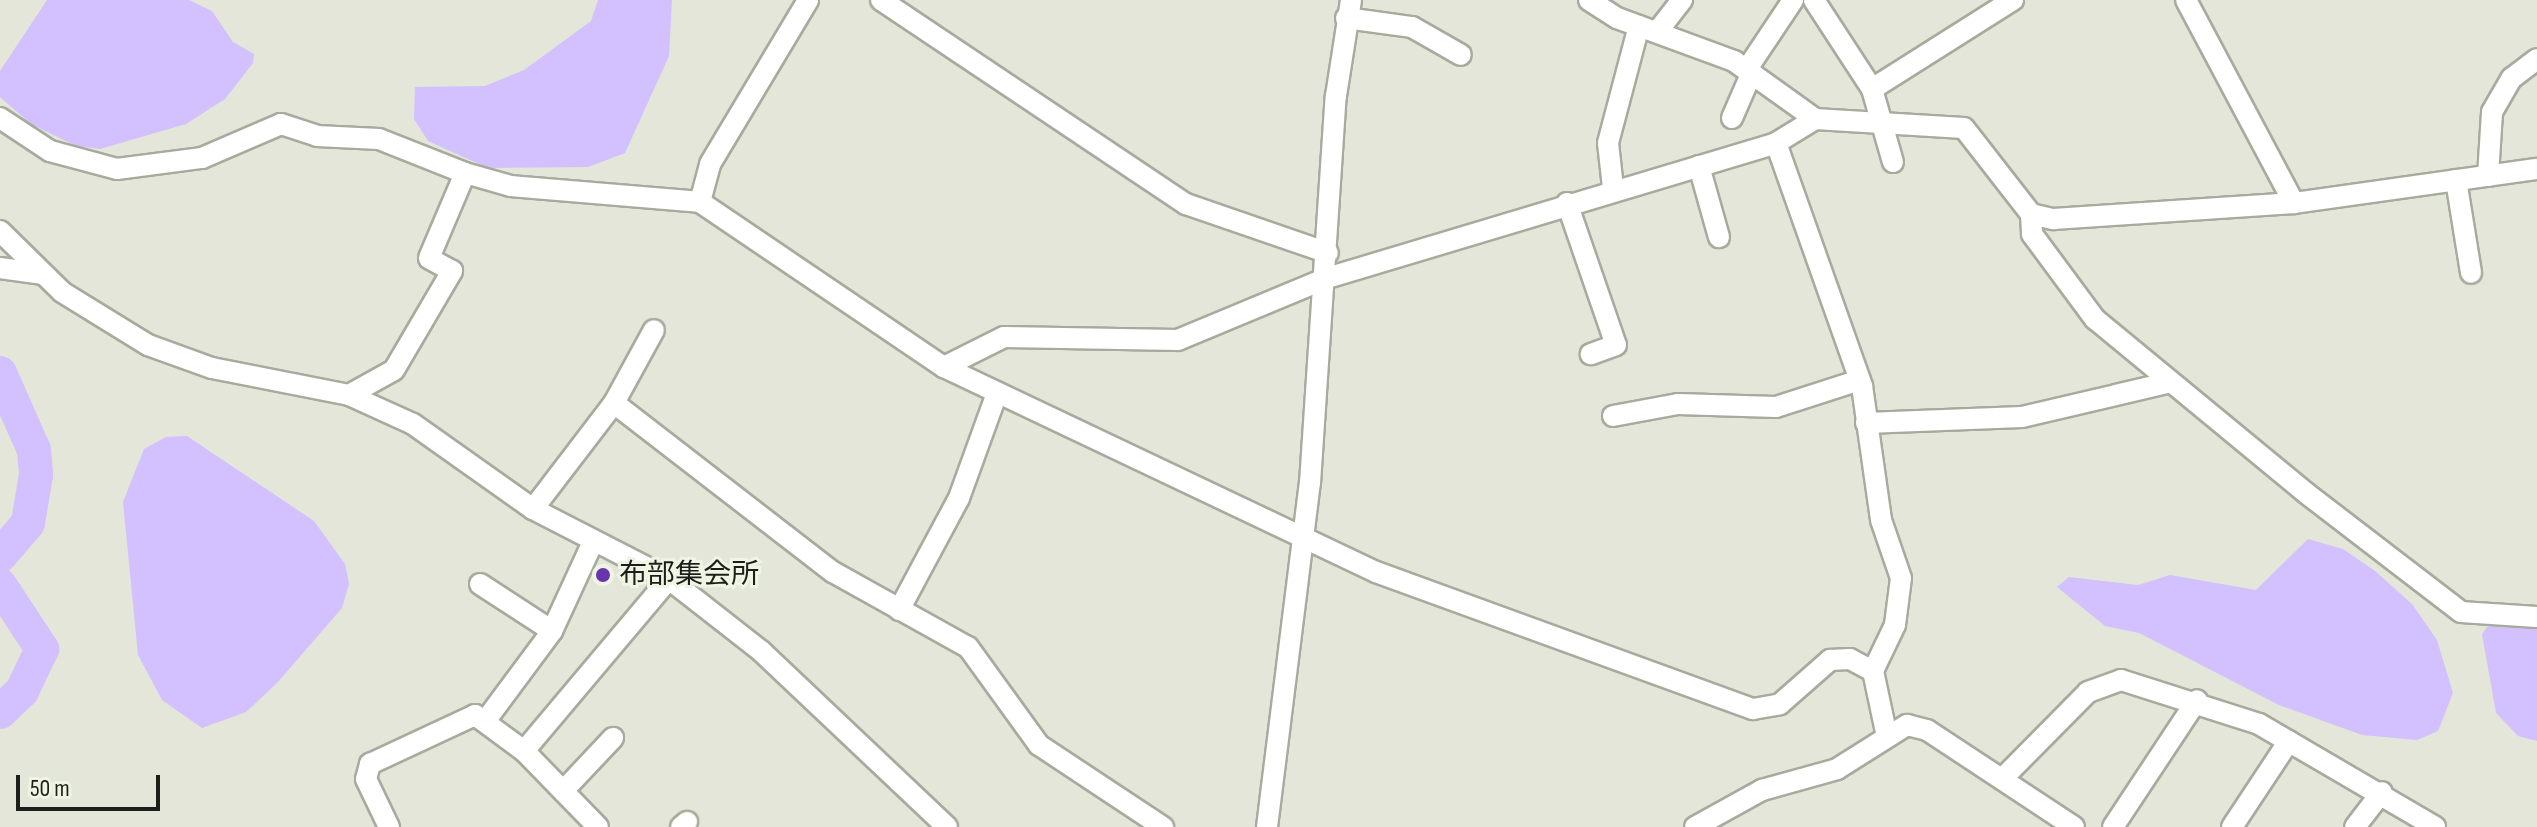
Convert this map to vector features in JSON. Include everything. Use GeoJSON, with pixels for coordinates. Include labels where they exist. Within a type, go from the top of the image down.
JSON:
{"type":"FeatureCollection","features":[{"type":"Feature","properties":{"kind":"street"},"geometry":{"type":"LineString","coordinates":[[700,202],[710,164],[808,0]]}},
{"type":"Feature","properties":{"kind":"street"},"geometry":{"type":"LineString","coordinates":[[881,0],[1186,204],[1328,253]]}},
{"type":"Feature","properties":{"kind":"street"},"geometry":{"type":"LineString","coordinates":[[1589,0],[1648,29],[1749,70],[1815,119],[1964,128],[2031,214],[2032,234],[2065,285],[2171,382],[2442,600],[2493,619],[2537,617]]}},
{"type":"Feature","properties":{"kind":"street"},"geometry":{"type":"LineString","coordinates":[[1613,188],[1608,143],[1648,29],[1682,0]]}},
{"type":"Feature","properties":{"kind":"street"},"geometry":{"type":"LineString","coordinates":[[1732,118],[1749,70],[1793,0]]}},
{"type":"Feature","properties":{"kind":"street"},"geometry":{"type":"LineString","coordinates":[[1814,0],[1872,89],[1879,125],[1893,162]]}},
{"type":"Feature","properties":{"kind":"street"},"geometry":{"type":"LineString","coordinates":[[1872,89],[2013,0]]}},
{"type":"Feature","properties":{"kind":"street"},"geometry":{"type":"LineString","coordinates":[[2186,0],[2294,203]]}},
{"type":"Feature","properties":{"kind":"street"},"geometry":{"type":"LineString","coordinates":[[1267,827],[1303,542],[1349,9],[1412,27],[1461,55]]}},
{"type":"Feature","properties":{"kind":"street"},"geometry":{"type":"LineString","coordinates":[[2488,176],[2492,112],[2512,78],[2537,59]]}},
{"type":"Feature","properties":{"kind":"street"},"geometry":{"type":"LineString","coordinates":[[0,118],[50,151],[117,169],[202,158],[281,124],[333,139],[379,139],[465,173],[511,186],[700,202],[944,367],[1303,542],[1753,709],[1780,704],[1830,660],[1850,659],[1873,671]]}},
{"type":"Feature","properties":{"kind":"street"},"geometry":{"type":"LineString","coordinates":[[944,367],[1004,337],[1178,340],[1327,278],[1388,265],[1613,188],[1776,143],[1815,119]]}},
{"type":"Feature","properties":{"kind":"street"},"geometry":{"type":"LineString","coordinates":[[1776,143],[1860,380],[1881,520],[1901,578],[1895,625],[1873,671],[1886,732]]}},
{"type":"Feature","properties":{"kind":"street"},"geometry":{"type":"LineString","coordinates":[[1699,166],[1719,237]]}},
{"type":"Feature","properties":{"kind":"street"},"geometry":{"type":"LineString","coordinates":[[2031,214],[2053,219],[2294,203],[2537,169]]}},
{"type":"Feature","properties":{"kind":"street"},"geometry":{"type":"LineString","coordinates":[[349,395],[394,370],[452,271],[429,258],[465,173]]}},
{"type":"Feature","properties":{"kind":"street"},"geometry":{"type":"LineString","coordinates":[[2456,180],[2471,273]]}},
{"type":"Feature","properties":{"kind":"street"},"geometry":{"type":"LineString","coordinates":[[1567,203],[1616,345],[1591,354]]}},
{"type":"Feature","properties":{"kind":"street"},"geometry":{"type":"LineString","coordinates":[[0,231],[42,274],[117,328],[181,359],[349,395],[413,424],[533,509],[669,579],[761,651],[947,827]]}},
{"type":"Feature","properties":{"kind":"street"},"geometry":{"type":"LineString","coordinates":[[0,268],[42,274]]}},
{"type":"Feature","properties":{"kind":"street"},"geometry":{"type":"LineString","coordinates":[[533,509],[614,403],[654,330]]}},
{"type":"Feature","properties":{"kind":"street"},"geometry":{"type":"LineString","coordinates":[[1613,416],[1678,404],[1776,407],[1860,380]]}},
{"type":"Feature","properties":{"kind":"street"},"geometry":{"type":"LineString","coordinates":[[1866,423],[2022,417],[2171,382]]}},
{"type":"Feature","properties":{"kind":"street"},"geometry":{"type":"LineString","coordinates":[[899,610],[969,476],[997,393]]}},
{"type":"Feature","properties":{"kind":"street"},"geometry":{"type":"LineString","coordinates":[[614,403],[833,572],[968,647],[1039,745],[1163,827]]}},
{"type":"Feature","properties":{"kind":"street"},"geometry":{"type":"LineString","coordinates":[[486,720],[552,631],[593,542]]}},
{"type":"Feature","properties":{"kind":"street"},"geometry":{"type":"LineString","coordinates":[[524,751],[669,579]]}},
{"type":"Feature","properties":{"kind":"street"},"geometry":{"type":"LineString","coordinates":[[480,584],[552,631]]}},
{"type":"Feature","properties":{"kind":"street"},"geometry":{"type":"LineString","coordinates":[[2002,779],[2040,735],[2104,683],[2121,680],[2197,700],[2289,741],[2382,792],[2435,827]]}},
{"type":"Feature","properties":{"kind":"street"},"geometry":{"type":"LineString","coordinates":[[2113,827],[2197,700]]}},
{"type":"Feature","properties":{"kind":"street"},"geometry":{"type":"LineString","coordinates":[[389,827],[366,779],[370,764],[400,756],[466,718],[486,720],[524,751],[598,827]]}},
{"type":"Feature","properties":{"kind":"street"},"geometry":{"type":"LineString","coordinates":[[1695,827],[1762,790],[1837,769],[1886,732],[1907,725],[1927,730],[2074,827]]}},
{"type":"Feature","properties":{"kind":"street"},"geometry":{"type":"LineString","coordinates":[[563,791],[613,738]]}},
{"type":"Feature","properties":{"kind":"street"},"geometry":{"type":"LineString","coordinates":[[2232,827],[2289,741]]}},
{"type":"Feature","properties":{"kind":"street"},"geometry":{"type":"LineString","coordinates":[[2355,827],[2382,792]]}},
{"type":"Feature","properties":{"kind":"shaded area"},"geometry":{"type":"Polygon","coordinates":[[[47,0],[189,0],[212,11],[233,42],[254,54],[253,63],[225,99],[186,124],[100,149],[76,146],[31,124],[0,97],[0,71],[47,0]]]}},
{"type":"Feature","properties":{"kind":"shaded area"},"geometry":{"type":"Polygon","coordinates":[[[598,0],[672,0],[669,56],[625,153],[588,167],[488,168],[428,141],[414,119],[415,87],[485,86],[524,70],[591,21],[598,0]]]}},
{"type":"Feature","properties":{"kind":"shaded area"},"geometry":{"type":"Polygon","coordinates":[[[187,436],[314,521],[345,564],[349,584],[342,608],[277,683],[246,712],[202,728],[162,700],[138,655],[123,502],[144,449],[166,437],[187,436]]]}},
{"type":"Feature","properties":{"kind":"shaded area"},"geometry":{"type":"Polygon","coordinates":[[[2308,539],[2343,549],[2375,571],[2412,604],[2437,640],[2453,693],[2438,731],[2417,740],[2362,735],[2279,705],[2139,633],[2105,626],[2057,587],[2069,577],[2138,585],[2170,575],[2256,590],[2308,539]]]}},
{"type":"Feature","properties":{"kind":"shaded area"},"geometry":{"type":"Polygon","coordinates":[[[2488,626],[2537,626],[2537,741],[2518,736],[2496,713],[2482,634],[2488,626]]]}},
{"type":"Feature","properties":{"kind":"waterway"},"geometry":{"type":"LineString","coordinates":[[0,373],[34,450],[36,475],[28,523],[0,556]]}},
{"type":"Feature","properties":{"kind":"waterway"},"geometry":{"type":"LineString","coordinates":[[0,585],[42,649],[22,691],[0,712]]}},
{"type":"Feature","properties":{"kind":"place","name":"布部集会所"},"geometry":{"type":"Point","coordinates":[603,575]}}]}
